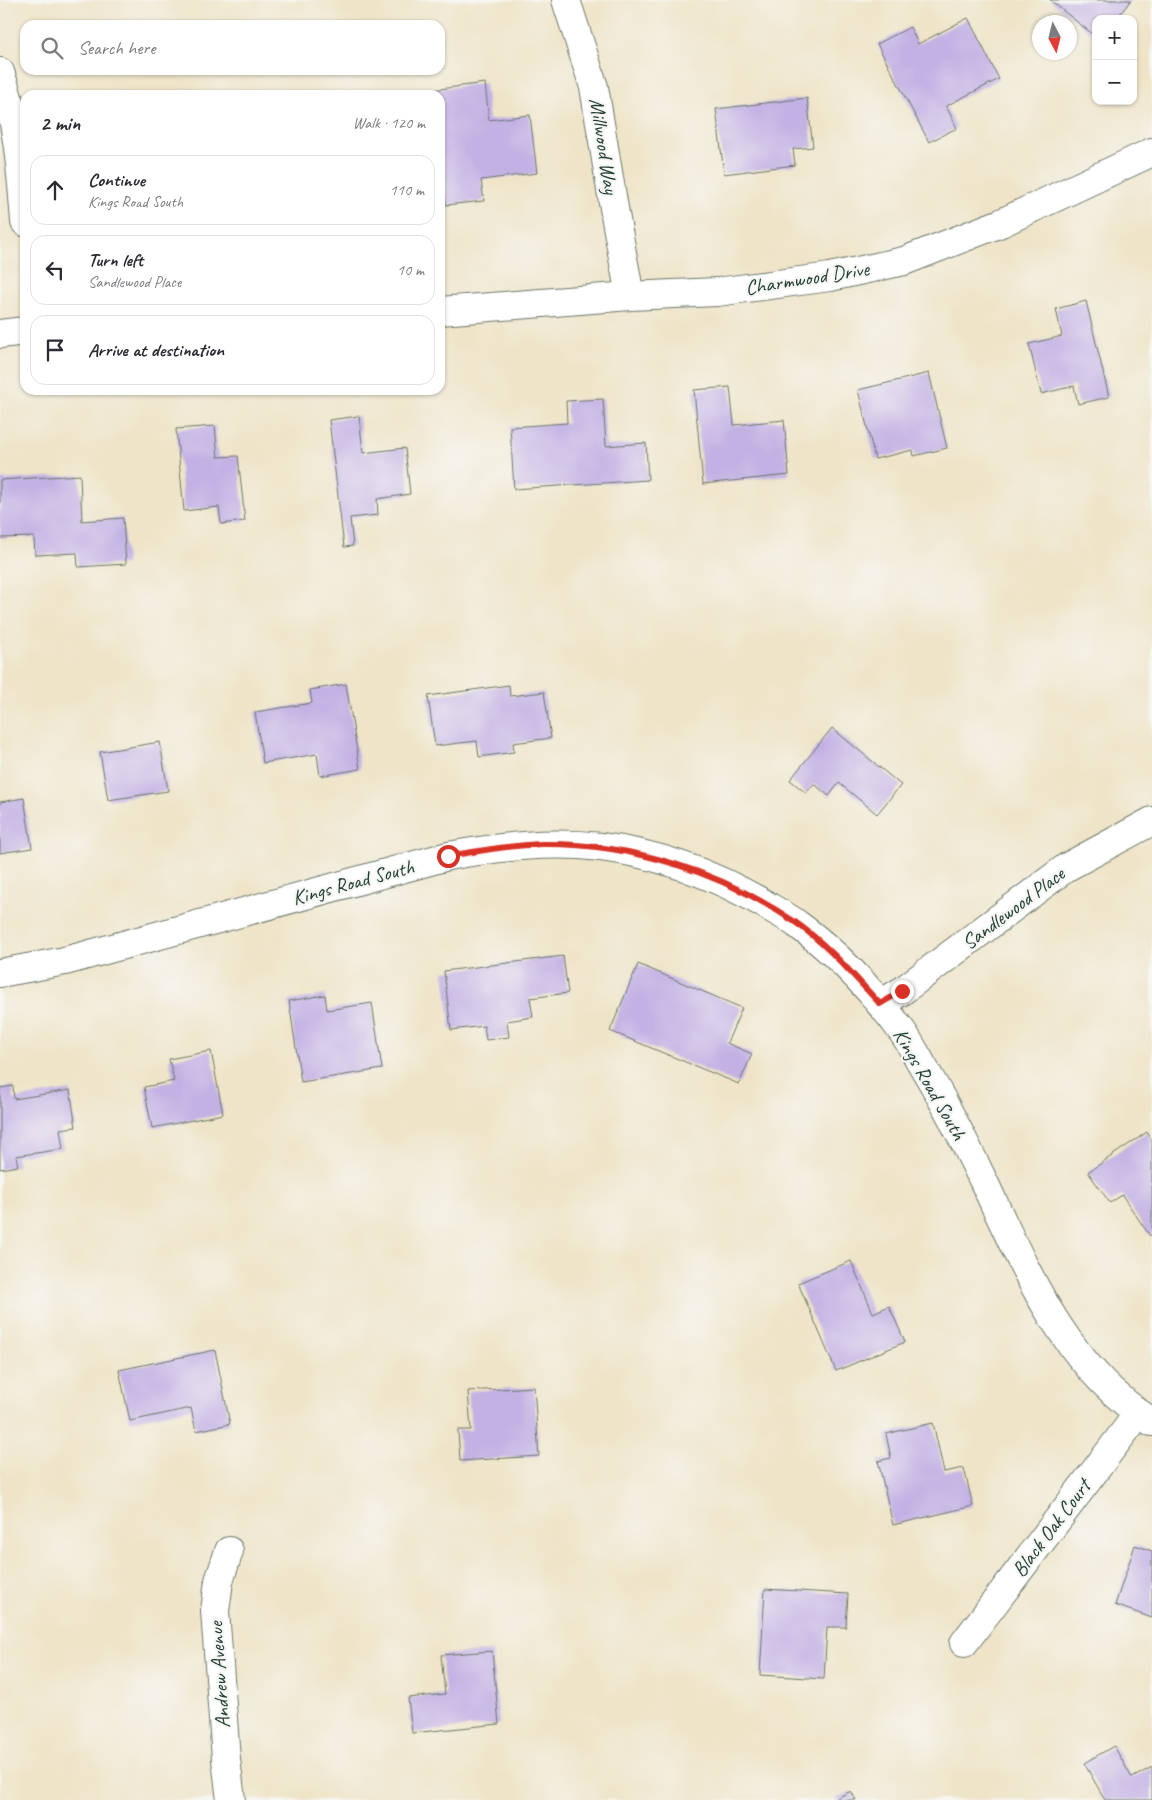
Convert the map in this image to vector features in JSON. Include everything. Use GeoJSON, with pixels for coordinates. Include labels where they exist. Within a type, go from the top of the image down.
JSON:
{"type":"FeatureCollection","features":[{"type":"Feature","properties":{"kind":"street","name":"Millwood Way"},"geometry":{"type":"LineString","coordinates":[[566,0],[594,87],[630,296]]}},
{"type":"Feature","properties":{"kind":"street"},"geometry":{"type":"LineString","coordinates":[[0,72],[7,91],[18,141],[20,164]]}},
{"type":"Feature","properties":{"kind":"street","name":"Charmwood Drive"},"geometry":{"type":"LineString","coordinates":[[445,312],[630,296],[717,292],[830,277],[904,261],[953,244],[1001,223],[1152,152]]}},
{"type":"Feature","properties":{"kind":"street"},"geometry":{"type":"LineString","coordinates":[[0,334],[20,332]]}},
{"type":"Feature","properties":{"kind":"street","name":"Sandlewood Place"},"geometry":{"type":"LineString","coordinates":[[880,1004],[902,991],[1067,867],[1152,822]]}},
{"type":"Feature","properties":{"kind":"street","name":"Kings Road South"},"geometry":{"type":"LineString","coordinates":[[0,973],[65,961],[448,856],[504,847],[542,844],[600,847],[640,854],[701,872],[740,890],[803,929],[833,954],[880,1004],[905,1035],[954,1119],[1031,1280],[1057,1326],[1094,1373],[1118,1399],[1145,1418]]}},
{"type":"Feature","properties":{"kind":"street","name":"Black Oak Court"},"geometry":{"type":"LineString","coordinates":[[964,1643],[1145,1418]]}},
{"type":"Feature","properties":{"kind":"street","name":"Andrew Avenue"},"geometry":{"type":"LineString","coordinates":[[229,1551],[219,1581],[215,1612],[230,1800]]}},
{"type":"Feature","properties":{"kind":"building"},"geometry":{"type":"Polygon","coordinates":[[[1050,0],[1131,0],[1119,15],[1092,15],[1091,33],[1077,22],[1077,15],[1069,15],[1050,0]]]}},
{"type":"Feature","properties":{"kind":"building"},"geometry":{"type":"Polygon","coordinates":[[[968,18],[999,79],[946,106],[957,128],[929,142],[877,44],[910,27],[918,44],[968,18]]]}},
{"type":"Feature","properties":{"kind":"building"},"geometry":{"type":"Polygon","coordinates":[[[485,83],[489,120],[530,115],[537,173],[481,180],[484,201],[446,205],[445,90],[432,90],[485,83]]]}},
{"type":"Feature","properties":{"kind":"building"},"geometry":{"type":"Polygon","coordinates":[[[807,98],[813,147],[793,149],[795,165],[724,174],[716,109],[807,98]]]}},
{"type":"Feature","properties":{"kind":"building"},"geometry":{"type":"Polygon","coordinates":[[[1086,301],[1109,397],[1078,404],[1074,386],[1041,394],[1029,344],[1062,336],[1056,309],[1086,301]]]}},
{"type":"Feature","properties":{"kind":"building"},"geometry":{"type":"Polygon","coordinates":[[[929,373],[947,448],[914,456],[913,450],[875,459],[858,390],[929,373]]]}},
{"type":"Feature","properties":{"kind":"building"},"geometry":{"type":"Polygon","coordinates":[[[730,387],[734,425],[784,420],[789,475],[703,484],[694,390],[730,387]]]}},
{"type":"Feature","properties":{"kind":"building"},"geometry":{"type":"Polygon","coordinates":[[[603,399],[606,446],[646,443],[648,480],[514,489],[510,427],[567,423],[566,401],[603,399]]]}},
{"type":"Feature","properties":{"kind":"building"},"geometry":{"type":"Polygon","coordinates":[[[359,416],[363,453],[405,448],[410,494],[377,499],[378,515],[350,518],[353,546],[344,547],[329,420],[359,416]]]}},
{"type":"Feature","properties":{"kind":"building"},"geometry":{"type":"Polygon","coordinates":[[[215,426],[218,457],[238,456],[245,521],[221,524],[219,507],[184,511],[176,429],[215,426]]]}},
{"type":"Feature","properties":{"kind":"building"},"geometry":{"type":"Polygon","coordinates":[[[80,475],[82,521],[123,518],[126,564],[78,567],[77,553],[35,555],[34,537],[0,538],[0,480],[80,475]]]}},
{"type":"Feature","properties":{"kind":"building"},"geometry":{"type":"Polygon","coordinates":[[[346,684],[360,769],[320,776],[317,754],[263,763],[255,712],[312,703],[310,690],[346,684]]]}},
{"type":"Feature","properties":{"kind":"building"},"geometry":{"type":"Polygon","coordinates":[[[509,685],[510,696],[544,692],[551,738],[513,743],[514,752],[479,757],[477,741],[435,746],[428,696],[509,685]]]}},
{"type":"Feature","properties":{"kind":"building"},"geometry":{"type":"Polygon","coordinates":[[[832,728],[901,785],[877,814],[839,783],[829,796],[814,784],[806,793],[790,780],[832,728]]]}},
{"type":"Feature","properties":{"kind":"building"},"geometry":{"type":"Polygon","coordinates":[[[160,742],[168,791],[108,800],[100,752],[160,742]]]}},
{"type":"Feature","properties":{"kind":"building"},"geometry":{"type":"Polygon","coordinates":[[[24,798],[32,848],[0,853],[0,802],[24,798]]]}},
{"type":"Feature","properties":{"kind":"building"},"geometry":{"type":"Polygon","coordinates":[[[563,956],[568,993],[530,998],[533,1017],[507,1021],[509,1037],[486,1040],[484,1026],[451,1030],[444,971],[563,956]]]}},
{"type":"Feature","properties":{"kind":"building"},"geometry":{"type":"Polygon","coordinates":[[[638,964],[742,1008],[727,1043],[752,1054],[739,1084],[610,1031],[638,964]]]}},
{"type":"Feature","properties":{"kind":"building"},"geometry":{"type":"Polygon","coordinates":[[[325,995],[327,1010],[372,1003],[382,1069],[301,1082],[289,1001],[325,995]]]}},
{"type":"Feature","properties":{"kind":"building"},"geometry":{"type":"Polygon","coordinates":[[[211,1051],[223,1114],[152,1128],[144,1087],[174,1081],[169,1059],[211,1051]]]}},
{"type":"Feature","properties":{"kind":"building"},"geometry":{"type":"Polygon","coordinates":[[[13,1086],[14,1099],[70,1090],[76,1127],[60,1129],[63,1149],[16,1156],[18,1166],[0,1169],[0,1088],[13,1086]]]}},
{"type":"Feature","properties":{"kind":"building"},"geometry":{"type":"Polygon","coordinates":[[[1147,1132],[1152,1140],[1152,1234],[1150,1236],[1122,1195],[1110,1203],[1088,1172],[1147,1132]]]}},
{"type":"Feature","properties":{"kind":"building"},"geometry":{"type":"Polygon","coordinates":[[[851,1261],[873,1313],[889,1306],[905,1342],[836,1371],[798,1283],[851,1261]]]}},
{"type":"Feature","properties":{"kind":"building"},"geometry":{"type":"Polygon","coordinates":[[[215,1350],[230,1424],[196,1431],[191,1408],[130,1421],[119,1370],[215,1350]]]}},
{"type":"Feature","properties":{"kind":"building"},"geometry":{"type":"Polygon","coordinates":[[[534,1387],[539,1456],[460,1461],[458,1430],[471,1430],[468,1391],[534,1387]]]}},
{"type":"Feature","properties":{"kind":"building"},"geometry":{"type":"Polygon","coordinates":[[[933,1423],[944,1472],[964,1468],[973,1506],[893,1525],[878,1461],[891,1458],[886,1434],[933,1423]]]}},
{"type":"Feature","properties":{"kind":"building"},"geometry":{"type":"Polygon","coordinates":[[[1135,1545],[1152,1551],[1152,1618],[1115,1605],[1135,1545]]]}},
{"type":"Feature","properties":{"kind":"building"},"geometry":{"type":"Polygon","coordinates":[[[765,1589],[848,1594],[846,1627],[827,1627],[824,1679],[760,1675],[765,1589]]]}},
{"type":"Feature","properties":{"kind":"building"},"geometry":{"type":"Polygon","coordinates":[[[492,1651],[499,1724],[412,1733],[408,1698],[445,1694],[441,1655],[492,1651]]]}},
{"type":"Feature","properties":{"kind":"building"},"geometry":{"type":"Polygon","coordinates":[[[1114,1746],[1132,1778],[1152,1767],[1152,1800],[1105,1800],[1084,1763],[1114,1746]]]}},
{"type":"Feature","properties":{"kind":"building"},"geometry":{"type":"Polygon","coordinates":[[[851,1791],[856,1800],[833,1800],[851,1791]]]}},
{"type":"Feature","properties":{"kind":"route"},"geometry":{"type":"LineString","coordinates":[[448,856],[504,847],[542,844],[600,847],[640,854],[701,872],[740,890],[796,923],[833,954],[880,1004],[902,991]]}}]}
